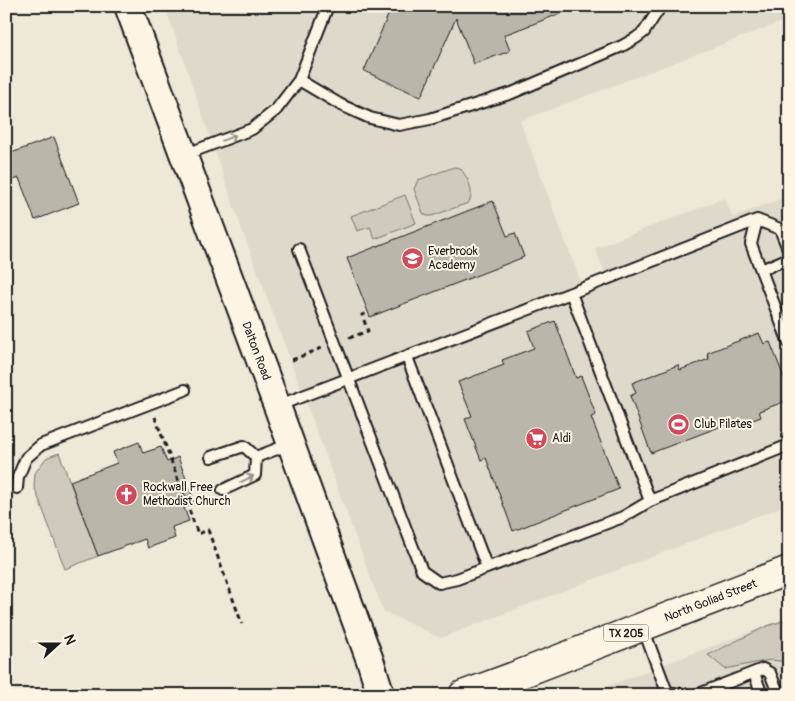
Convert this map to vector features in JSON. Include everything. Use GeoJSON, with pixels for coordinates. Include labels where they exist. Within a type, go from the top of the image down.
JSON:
{"type":"FeatureCollection","features":[{"type":"Feature","properties":{"kind":"main road","name":"North Goliad Street"},"geometry":{"type":"LineString","coordinates":[[463,695],[789,570]]}},
{"type":"Feature","properties":{"kind":"street","name":"Dalton Road"},"geometry":{"type":"LineString","coordinates":[[128,6],[277,406],[381,695]]}},
{"type":"Feature","properties":{"kind":"lane"},"geometry":{"type":"LineString","coordinates":[[183,156],[252,129],[276,110],[298,80],[328,6]]}},
{"type":"Feature","properties":{"kind":"lane"},"geometry":{"type":"LineString","coordinates":[[298,80],[341,105],[370,118],[399,124],[430,119],[512,93],[622,46],[644,32],[662,6]]}},
{"type":"Feature","properties":{"kind":"lane"},"geometry":{"type":"LineString","coordinates":[[277,406],[757,220],[780,230],[789,251]]}},
{"type":"Feature","properties":{"kind":"lane"},"geometry":{"type":"LineString","coordinates":[[757,220],[751,244],[789,343]]}},
{"type":"Feature","properties":{"kind":"lane"},"geometry":{"type":"LineString","coordinates":[[299,249],[422,571],[439,582],[457,579],[623,517],[650,500],[789,444]]}},
{"type":"Feature","properties":{"kind":"lane"},"geometry":{"type":"LineString","coordinates":[[761,270],[789,258]]}},
{"type":"Feature","properties":{"kind":"lane"},"geometry":{"type":"LineString","coordinates":[[571,293],[650,500]]}},
{"type":"Feature","properties":{"kind":"lane"},"geometry":{"type":"LineString","coordinates":[[407,357],[487,568]]}},
{"type":"Feature","properties":{"kind":"lane"},"geometry":{"type":"LineString","coordinates":[[17,488],[18,477],[26,458],[41,445],[185,390]]}},
{"type":"Feature","properties":{"kind":"lane"},"geometry":{"type":"LineString","coordinates":[[256,457],[290,444]]}},
{"type":"Feature","properties":{"kind":"lane"},"geometry":{"type":"LineString","coordinates":[[211,457],[244,446],[256,457]]}},
{"type":"Feature","properties":{"kind":"lane"},"geometry":{"type":"LineString","coordinates":[[224,490],[255,475],[256,457]]}},
{"type":"Feature","properties":{"kind":"lane"},"geometry":{"type":"LineString","coordinates":[[642,627],[666,694],[686,695]]}},
{"type":"Feature","properties":{"kind":"lane"},"geometry":{"type":"LineString","coordinates":[[696,695],[763,669],[770,673],[779,695]]}},
{"type":"Feature","properties":{"kind":"lane"},"geometry":{"type":"LineString","coordinates":[[754,673],[762,695]]}},
{"type":"Feature","properties":{"kind":"path"},"geometry":{"type":"LineString","coordinates":[[150,403],[198,534],[208,530],[242,624]]}},
{"type":"Feature","properties":{"kind":"shaded area"},"geometry":{"type":"Polygon","coordinates":[[[165,6],[789,6],[789,19],[520,121],[583,288],[607,279],[595,248],[725,198],[732,217],[786,197],[789,205],[789,504],[441,638],[383,611],[241,227],[165,6]]]}},
{"type":"Feature","properties":{"kind":"shaded area"},"geometry":{"type":"Polygon","coordinates":[[[454,167],[460,168],[468,180],[471,194],[468,203],[432,216],[427,216],[423,213],[414,189],[418,180],[454,167]]]}},
{"type":"Feature","properties":{"kind":"shaded area"},"geometry":{"type":"Polygon","coordinates":[[[405,195],[416,223],[375,239],[370,227],[357,231],[351,216],[405,195]]]}},
{"type":"Feature","properties":{"kind":"shaded area"},"geometry":{"type":"Polygon","coordinates":[[[59,453],[98,556],[65,569],[34,486],[35,473],[46,458],[59,453]]]}},
{"type":"Feature","properties":{"kind":"shaded area"},"geometry":{"type":"Polygon","coordinates":[[[789,617],[789,695],[584,695],[789,617]]]}},
{"type":"Feature","properties":{"kind":"shaded area"},"geometry":{"type":"Polygon","coordinates":[[[789,619],[789,662],[770,660],[725,669],[708,655],[767,626],[789,619]]]}},
{"type":"Feature","properties":{"kind":"building"},"geometry":{"type":"Polygon","coordinates":[[[392,6],[575,6],[575,8],[504,35],[510,51],[474,64],[456,18],[421,97],[364,71],[392,6]]]}},
{"type":"Feature","properties":{"kind":"building"},"geometry":{"type":"Polygon","coordinates":[[[54,137],[79,203],[35,220],[19,178],[6,183],[6,155],[54,137]]]}},
{"type":"Feature","properties":{"kind":"building"},"geometry":{"type":"Polygon","coordinates":[[[493,201],[507,236],[515,233],[524,257],[370,317],[347,258],[493,201]]]}},
{"type":"Feature","properties":{"kind":"building","name":"Aldi"},"geometry":{"type":"Polygon","coordinates":[[[555,321],[576,378],[581,376],[596,415],[591,417],[619,489],[513,531],[486,458],[481,460],[465,419],[472,416],[458,382],[504,365],[502,360],[534,348],[528,331],[555,321]]]}},
{"type":"Feature","properties":{"kind":"building"},"geometry":{"type":"Polygon","coordinates":[[[759,333],[764,344],[770,342],[789,390],[789,400],[759,411],[761,417],[729,429],[727,424],[651,453],[630,396],[636,393],[632,383],[678,365],[680,370],[709,359],[707,353],[759,333]]]}},
{"type":"Feature","properties":{"kind":"building","name":"Rockwall Free Methodist Church"},"geometry":{"type":"Polygon","coordinates":[[[139,442],[143,453],[161,447],[167,462],[178,457],[195,503],[184,508],[189,521],[172,527],[175,538],[148,548],[145,539],[98,556],[70,481],[117,463],[113,452],[139,442]]]}},
{"type":"Feature","properties":{"kind":"place","name":"Everbrook Academy"},"geometry":{"type":"Point","coordinates":[412,258]}},
{"type":"Feature","properties":{"kind":"place","name":"Club Pilates"},"geometry":{"type":"Point","coordinates":[678,424]}},
{"type":"Feature","properties":{"kind":"place","name":"Aldi"},"geometry":{"type":"Point","coordinates":[536,438]}},
{"type":"Feature","properties":{"kind":"place","name":"Rockwall Free Methodist Church"},"geometry":{"type":"Point","coordinates":[127,494]}}]}
